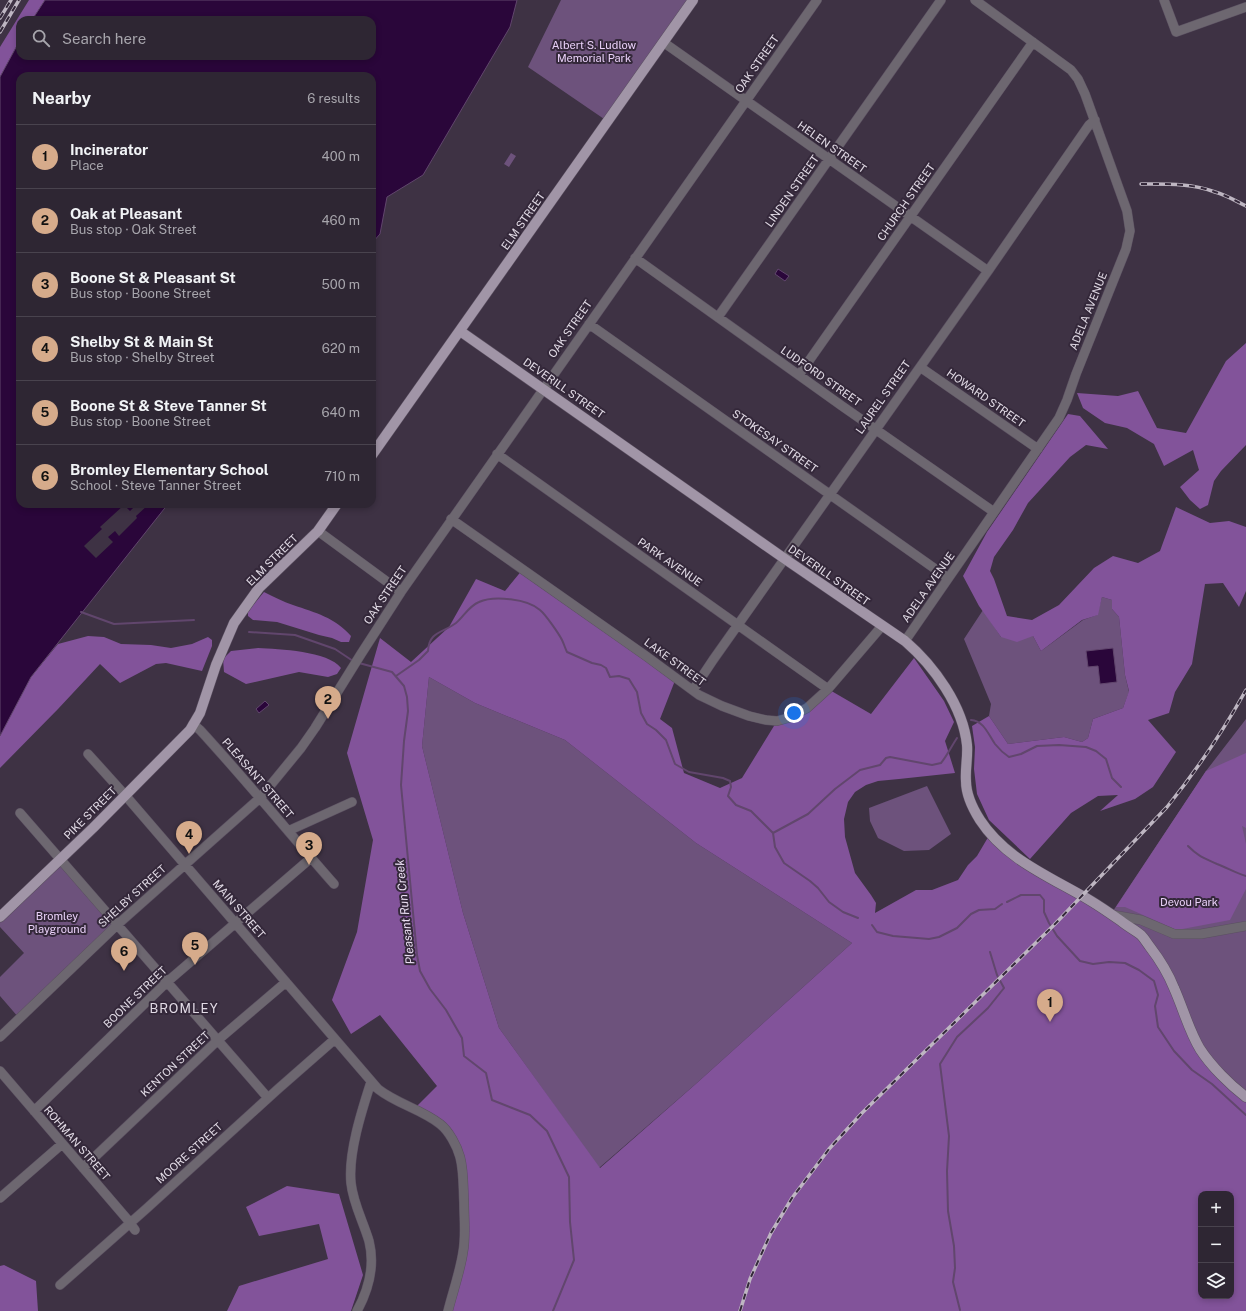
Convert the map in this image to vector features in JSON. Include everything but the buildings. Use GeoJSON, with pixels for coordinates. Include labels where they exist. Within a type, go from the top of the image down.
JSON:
{"type":"FeatureCollection","features":[{"type":"Feature","properties":{"kind":"main road","name":"ELM STREET"},"geometry":{"type":"LineString","coordinates":[[376,449],[693,0]]}},
{"type":"Feature","properties":{"kind":"main road","name":"DEVERILL STREET"},"geometry":{"type":"LineString","coordinates":[[460,331],[785,559],[905,641],[919,653],[940,679],[952,700],[964,731],[967,746],[966,782],[970,802],[990,834],[998,843],[1021,861],[1044,876],[1091,901],[1141,935],[1158,957],[1174,987],[1186,1020],[1200,1049],[1216,1069],[1246,1097]]}},
{"type":"Feature","properties":{"kind":"main road","name":"ELM STREET"},"geometry":{"type":"LineString","coordinates":[[193,724],[200,712],[216,664],[234,623],[259,588],[318,531],[334,508]]}},
{"type":"Feature","properties":{"kind":"main road","name":"PIKE STREET"},"geometry":{"type":"LineString","coordinates":[[0,916],[125,795],[190,730],[193,724]]}},
{"type":"Feature","properties":{"kind":"street","name":"OAK STREET"},"geometry":{"type":"LineString","coordinates":[[310,736],[400,592],[817,0]]}},
{"type":"Feature","properties":{"kind":"street","name":"LINDEN STREET"},"geometry":{"type":"LineString","coordinates":[[718,317],[941,0]]}},
{"type":"Feature","properties":{"kind":"street","name":"ADELA AVENUE"},"geometry":{"type":"LineString","coordinates":[[905,641],[1059,418],[1126,249],[1129,236],[1130,220],[1127,211],[1095,120],[1085,94],[1074,73],[1033,42],[987,3],[975,0]]}},
{"type":"Feature","properties":{"kind":"street"},"geometry":{"type":"LineString","coordinates":[[1164,0],[1176,32],[1246,7]]}},
{"type":"Feature","properties":{"kind":"street","name":"HELEN STREET"},"geometry":{"type":"LineString","coordinates":[[663,42],[988,271]]}},
{"type":"Feature","properties":{"kind":"street","name":"CHURCH STREET"},"geometry":{"type":"LineString","coordinates":[[799,375],[1033,42]]}},
{"type":"Feature","properties":{"kind":"street","name":"LAUREL STREET"},"geometry":{"type":"LineString","coordinates":[[693,690],[1089,125],[1095,120]]}},
{"type":"Feature","properties":{"kind":"street","name":"LUDFORD STREET"},"geometry":{"type":"LineString","coordinates":[[635,258],[994,512]]}},
{"type":"Feature","properties":{"kind":"street","name":"STOKESAY STREET"},"geometry":{"type":"LineString","coordinates":[[589,324],[948,578]]}},
{"type":"Feature","properties":{"kind":"street","name":"HOWARD STREET"},"geometry":{"type":"LineString","coordinates":[[920,367],[1038,449]]}},
{"type":"Feature","properties":{"kind":"street","name":"PARK AVENUE"},"geometry":{"type":"LineString","coordinates":[[497,454],[828,689]]}},
{"type":"Feature","properties":{"kind":"street","name":"LAKE STREET"},"geometry":{"type":"LineString","coordinates":[[451,519],[693,690],[710,701],[748,716],[777,721],[788,718],[806,708],[828,689],[882,626]]}},
{"type":"Feature","properties":{"kind":"street"},"geometry":{"type":"LineString","coordinates":[[318,531],[400,592]]}},
{"type":"Feature","properties":{"kind":"street","name":"PLEASANT STREET"},"geometry":{"type":"LineString","coordinates":[[193,724],[260,798],[334,884]]}},
{"type":"Feature","properties":{"kind":"street","name":"SHELBY STREET"},"geometry":{"type":"LineString","coordinates":[[0,1037],[116,925],[186,865],[260,798],[310,736]]}},
{"type":"Feature","properties":{"kind":"street","name":"MAIN STREET"},"geometry":{"type":"LineString","coordinates":[[88,754],[186,865],[378,1090],[392,1100],[440,1124],[449,1133],[460,1157],[463,1175],[464,1241],[457,1281],[448,1311]]}},
{"type":"Feature","properties":{"kind":"street"},"geometry":{"type":"LineString","coordinates":[[288,831],[352,802]]}},
{"type":"Feature","properties":{"kind":"street"},"geometry":{"type":"LineString","coordinates":[[20,813],[268,1098]]}},
{"type":"Feature","properties":{"kind":"street","name":"BOONE STREET"},"geometry":{"type":"LineString","coordinates":[[34,1111],[167,982],[312,858]]}},
{"type":"Feature","properties":{"kind":"street"},"geometry":{"type":"LineString","coordinates":[[1111,914],[1141,920],[1174,934],[1201,934],[1246,926]]}},
{"type":"Feature","properties":{"kind":"street","name":"KENTON STREET"},"geometry":{"type":"LineString","coordinates":[[83,1168],[218,1040],[286,982]]}},
{"type":"Feature","properties":{"kind":"street","name":"MOORE STREET"},"geometry":{"type":"LineString","coordinates":[[60,1284],[132,1227],[268,1098],[335,1039]]}},
{"type":"Feature","properties":{"kind":"street","name":"ROHMAN STREET"},"geometry":{"type":"LineString","coordinates":[[0,1071],[132,1227]]}},
{"type":"Feature","properties":{"kind":"street"},"geometry":{"type":"LineString","coordinates":[[357,1311],[364,1298],[370,1278],[372,1264],[368,1239],[354,1200],[350,1183],[350,1170],[360,1120],[372,1082]]}},
{"type":"Feature","properties":{"kind":"street"},"geometry":{"type":"LineString","coordinates":[[0,1198],[62,1144]]}},
{"type":"Feature","properties":{"kind":"green space"},"geometry":{"type":"Polygon","coordinates":[[[29,0],[45,0],[35,16],[19,16],[29,0]]]}},
{"type":"Feature","properties":{"kind":"green space","name":"Albert S. Ludlow Memorial Park"},"geometry":{"type":"Polygon","coordinates":[[[561,0],[693,0],[607,121],[528,67],[561,0]]]}},
{"type":"Feature","properties":{"kind":"green space"},"geometry":{"type":"Polygon","coordinates":[[[16,21],[16,47],[0,77],[0,47],[16,21]]]}},
{"type":"Feature","properties":{"kind":"green space"},"geometry":{"type":"Polygon","coordinates":[[[511,153],[516,156],[509,167],[504,164],[511,153]]]}},
{"type":"Feature","properties":{"kind":"green space"},"geometry":{"type":"Polygon","coordinates":[[[1246,343],[1246,445],[1221,471],[1214,481],[1208,505],[1200,509],[1190,500],[1180,487],[1199,470],[1193,450],[1164,466],[1154,444],[1127,428],[1105,423],[1083,408],[1077,393],[1118,396],[1138,391],[1157,428],[1186,433],[1226,361],[1246,343]]]}},
{"type":"Feature","properties":{"kind":"green space"},"geometry":{"type":"Polygon","coordinates":[[[1068,414],[1080,416],[1108,449],[1086,445],[1070,457],[1028,503],[1013,530],[994,557],[990,571],[1007,616],[1032,620],[1059,605],[1094,568],[1113,556],[1138,563],[1160,551],[1176,507],[1210,523],[1229,521],[1246,527],[1246,591],[1239,607],[1223,583],[1205,584],[1192,664],[1175,692],[1169,713],[1148,720],[1176,752],[1153,787],[1135,799],[1100,811],[1118,795],[1098,796],[1071,813],[1030,859],[989,820],[977,794],[974,769],[975,747],[972,726],[989,716],[1008,744],[1064,737],[1082,742],[1088,738],[1093,719],[1123,708],[1129,691],[1125,675],[1119,617],[1112,609],[1112,600],[1102,597],[1098,615],[1082,620],[1041,651],[1033,636],[1017,642],[1001,637],[979,606],[963,576],[987,532],[1068,414]]]}},
{"type":"Feature","properties":{"kind":"green space"},"geometry":{"type":"Polygon","coordinates":[[[523,569],[676,678],[660,719],[672,728],[684,773],[720,788],[742,778],[777,721],[782,720],[828,689],[871,714],[914,658],[944,701],[954,722],[945,741],[955,773],[878,781],[866,785],[855,792],[848,802],[844,819],[845,837],[855,873],[876,903],[875,913],[916,890],[932,890],[958,880],[968,865],[977,856],[990,834],[1111,914],[1158,957],[1200,1049],[1246,1097],[1246,1311],[448,1311],[464,1241],[456,1147],[440,1124],[413,1110],[437,1086],[380,1015],[351,1034],[332,1000],[357,932],[373,840],[347,753],[380,638],[411,662],[449,627],[476,579],[505,591],[523,569]],[[429,677],[422,746],[463,913],[499,1028],[600,1168],[852,943],[696,843],[565,740],[475,703],[429,677]]]}},
{"type":"Feature","properties":{"kind":"green space"},"geometry":{"type":"Polygon","coordinates":[[[264,592],[317,613],[338,624],[351,636],[349,642],[341,642],[277,622],[253,620],[248,616],[248,611],[264,592]]]}},
{"type":"Feature","properties":{"kind":"green space"},"geometry":{"type":"Polygon","coordinates":[[[1102,597],[1112,600],[1112,609],[1119,617],[1125,675],[1129,692],[1123,708],[1093,719],[1088,738],[1082,742],[1064,737],[1008,744],[989,716],[991,704],[964,639],[983,610],[1001,637],[1033,636],[1041,651],[1083,620],[1097,615],[1102,597]]]}},
{"type":"Feature","properties":{"kind":"green space"},"geometry":{"type":"Polygon","coordinates":[[[88,636],[104,637],[121,644],[151,645],[171,648],[192,644],[208,637],[212,640],[212,646],[202,671],[166,663],[156,664],[120,683],[100,664],[0,768],[0,713],[58,644],[88,636]]]}},
{"type":"Feature","properties":{"kind":"green space"},"geometry":{"type":"Polygon","coordinates":[[[258,648],[290,650],[315,654],[335,662],[341,668],[337,674],[328,677],[299,672],[246,684],[224,672],[223,659],[231,651],[258,648]]]}},
{"type":"Feature","properties":{"kind":"green space"},"geometry":{"type":"Polygon","coordinates":[[[429,677],[475,703],[565,740],[696,843],[852,943],[698,1082],[599,1168],[499,1028],[463,913],[422,746],[429,677]]]}},
{"type":"Feature","properties":{"kind":"green space","name":"Devou Park"},"geometry":{"type":"Polygon","coordinates":[[[1246,719],[1246,1097],[1216,1069],[1111,914],[1206,771],[1246,719]]]}},
{"type":"Feature","properties":{"kind":"green space"},"geometry":{"type":"Polygon","coordinates":[[[1246,753],[1246,828],[1242,826],[1246,844],[1246,889],[1230,920],[1177,930],[1125,907],[1116,907],[1206,771],[1246,753]]]}},
{"type":"Feature","properties":{"kind":"green space"},"geometry":{"type":"Polygon","coordinates":[[[927,786],[951,834],[929,850],[904,851],[878,838],[870,821],[869,808],[927,786]]]}},
{"type":"Feature","properties":{"kind":"green space","name":"Bromley Playground"},"geometry":{"type":"Polygon","coordinates":[[[60,859],[117,925],[19,1018],[0,996],[0,977],[24,953],[0,927],[0,917],[60,859]]]}},
{"type":"Feature","properties":{"kind":"green space"},"geometry":{"type":"Polygon","coordinates":[[[287,1186],[339,1194],[363,1275],[351,1311],[227,1311],[239,1286],[328,1259],[319,1224],[259,1236],[246,1207],[287,1186]]]}},
{"type":"Feature","properties":{"kind":"green space"},"geometry":{"type":"Polygon","coordinates":[[[4,1265],[36,1281],[38,1311],[0,1311],[0,1266],[4,1265]]]}},
{"type":"Feature","properties":{"kind":"shaded area"},"geometry":{"type":"Polygon","coordinates":[[[45,0],[517,0],[510,27],[423,175],[387,197],[380,234],[376,238],[376,72],[16,72],[16,508],[165,508],[31,677],[0,736],[0,77],[16,47],[16,60],[376,60],[376,16],[35,16],[45,0]]]}},
{"type":"Feature","properties":{"kind":"shaded area"},"geometry":{"type":"Polygon","coordinates":[[[778,269],[789,276],[785,281],[775,274],[778,269]]]}},
{"type":"Feature","properties":{"kind":"shaded area"},"geometry":{"type":"Polygon","coordinates":[[[1113,648],[1117,682],[1100,684],[1098,666],[1088,667],[1086,651],[1113,648]]]}},
{"type":"Feature","properties":{"kind":"shaded area"},"geometry":{"type":"Polygon","coordinates":[[[265,701],[269,705],[259,713],[256,709],[265,701]]]}},
{"type":"Feature","properties":{"kind":"pier"},"geometry":{"type":"Polygon","coordinates":[[[121,508],[127,508],[130,511],[133,508],[145,508],[119,536],[115,531],[108,537],[113,542],[96,558],[84,546],[102,529],[100,527],[121,508]]]}},
{"type":"Feature","properties":{"kind":"waterway"},"geometry":{"type":"LineString","coordinates":[[396,676],[419,660],[428,651],[429,644],[434,636],[456,623],[475,604],[485,600],[511,599],[535,606],[543,612],[562,640],[567,652],[592,663],[601,665],[606,668],[610,677],[619,676],[629,679],[637,692],[641,713],[647,724],[656,730],[666,740],[675,764],[689,772],[723,778],[730,781],[731,787],[728,796],[736,805],[751,811],[773,833],[775,847],[784,863],[810,881],[818,888],[829,902],[843,912],[858,918]]}},
{"type":"Feature","properties":{"kind":"waterway","name":"Pleasant Run Creek"},"geometry":{"type":"LineString","coordinates":[[81,612],[114,624],[194,620]]}},
{"type":"Feature","properties":{"kind":"waterway","name":"Pleasant Run Creek"},"geometry":{"type":"LineString","coordinates":[[249,632],[295,635],[335,649],[353,661]]}},
{"type":"Feature","properties":{"kind":"waterway","name":"Pleasant Run Creek"},"geometry":{"type":"LineString","coordinates":[[359,663],[392,672],[404,686],[407,697],[408,711],[401,785],[417,955],[420,971],[430,989],[446,1010],[462,1038],[464,1056],[486,1073],[492,1100],[530,1115],[547,1131],[569,1177],[570,1222],[574,1260],[553,1311]]}},
{"type":"Feature","properties":{"kind":"waterway"},"geometry":{"type":"LineString","coordinates":[[971,720],[982,725],[997,746],[1009,757],[1021,754],[1037,746],[1059,745],[1086,747],[1096,751],[1106,759],[1112,778],[1121,787]]}},
{"type":"Feature","properties":{"kind":"waterway"},"geometry":{"type":"LineString","coordinates":[[773,833],[808,814],[835,789],[860,770],[880,765],[886,758],[890,757],[932,765],[941,763],[957,738]]}},
{"type":"Feature","properties":{"kind":"waterway"},"geometry":{"type":"LineString","coordinates":[[1188,846],[1195,853],[1205,859],[1246,876]]}},
{"type":"Feature","properties":{"kind":"waterway"},"geometry":{"type":"LineString","coordinates":[[1007,902],[1021,895],[1040,895],[1044,900],[1044,912],[1049,923],[1057,936],[1080,961],[1093,964],[1109,962],[1125,963],[1139,970],[1154,981],[1158,995],[1155,1006],[1158,1027],[1174,1051],[1192,1070],[1212,1084],[1246,1115]]}},
{"type":"Feature","properties":{"kind":"waterway"},"geometry":{"type":"LineString","coordinates":[[872,925],[877,932],[893,936],[929,939],[939,937],[957,928],[971,914],[979,910],[995,909],[1002,904]]}},
{"type":"Feature","properties":{"kind":"waterway"},"geometry":{"type":"LineString","coordinates":[[960,1310],[953,1282],[955,1268],[954,1246],[948,1211],[947,1171],[949,1136],[940,1064],[957,1037],[988,1008],[1004,988],[997,975],[990,952]]}},
{"type":"Feature","properties":{"kind":"railway"},"geometry":{"type":"LineString","coordinates":[[0,18],[11,0]]}},
{"type":"Feature","properties":{"kind":"railway"},"geometry":{"type":"LineString","coordinates":[[0,32],[19,0]]}},
{"type":"Feature","properties":{"kind":"railway"},"geometry":{"type":"LineString","coordinates":[[1141,184],[1197,187],[1223,195],[1246,206]]}},
{"type":"Feature","properties":{"kind":"railway"},"geometry":{"type":"LineString","coordinates":[[740,1311],[750,1279],[771,1233],[792,1198],[829,1149],[862,1113],[1054,925],[1167,807],[1209,750],[1246,690]]}},
{"type":"Feature","properties":{"kind":"place","name":"Oak at Pleasant"},"geometry":{"type":"Point","coordinates":[328,719]}},
{"type":"Feature","properties":{"kind":"place","name":"Shelby St & Main St"},"geometry":{"type":"Point","coordinates":[189,854]}},
{"type":"Feature","properties":{"kind":"place","name":"Boone St & Pleasant St"},"geometry":{"type":"Point","coordinates":[309,865]}},
{"type":"Feature","properties":{"kind":"place","name":"Boone St & Steve Tanner St"},"geometry":{"type":"Point","coordinates":[195,965]}},
{"type":"Feature","properties":{"kind":"place","name":"Bromley Elementary School"},"geometry":{"type":"Point","coordinates":[124,971]}},
{"type":"Feature","properties":{"kind":"place","name":"Incinerator"},"geometry":{"type":"Point","coordinates":[1050,1022]}},
{"type":"Feature","properties":{"kind":"district","name":"BROMLEY"},"geometry":{"type":"Point","coordinates":[184,1008]}}]}
